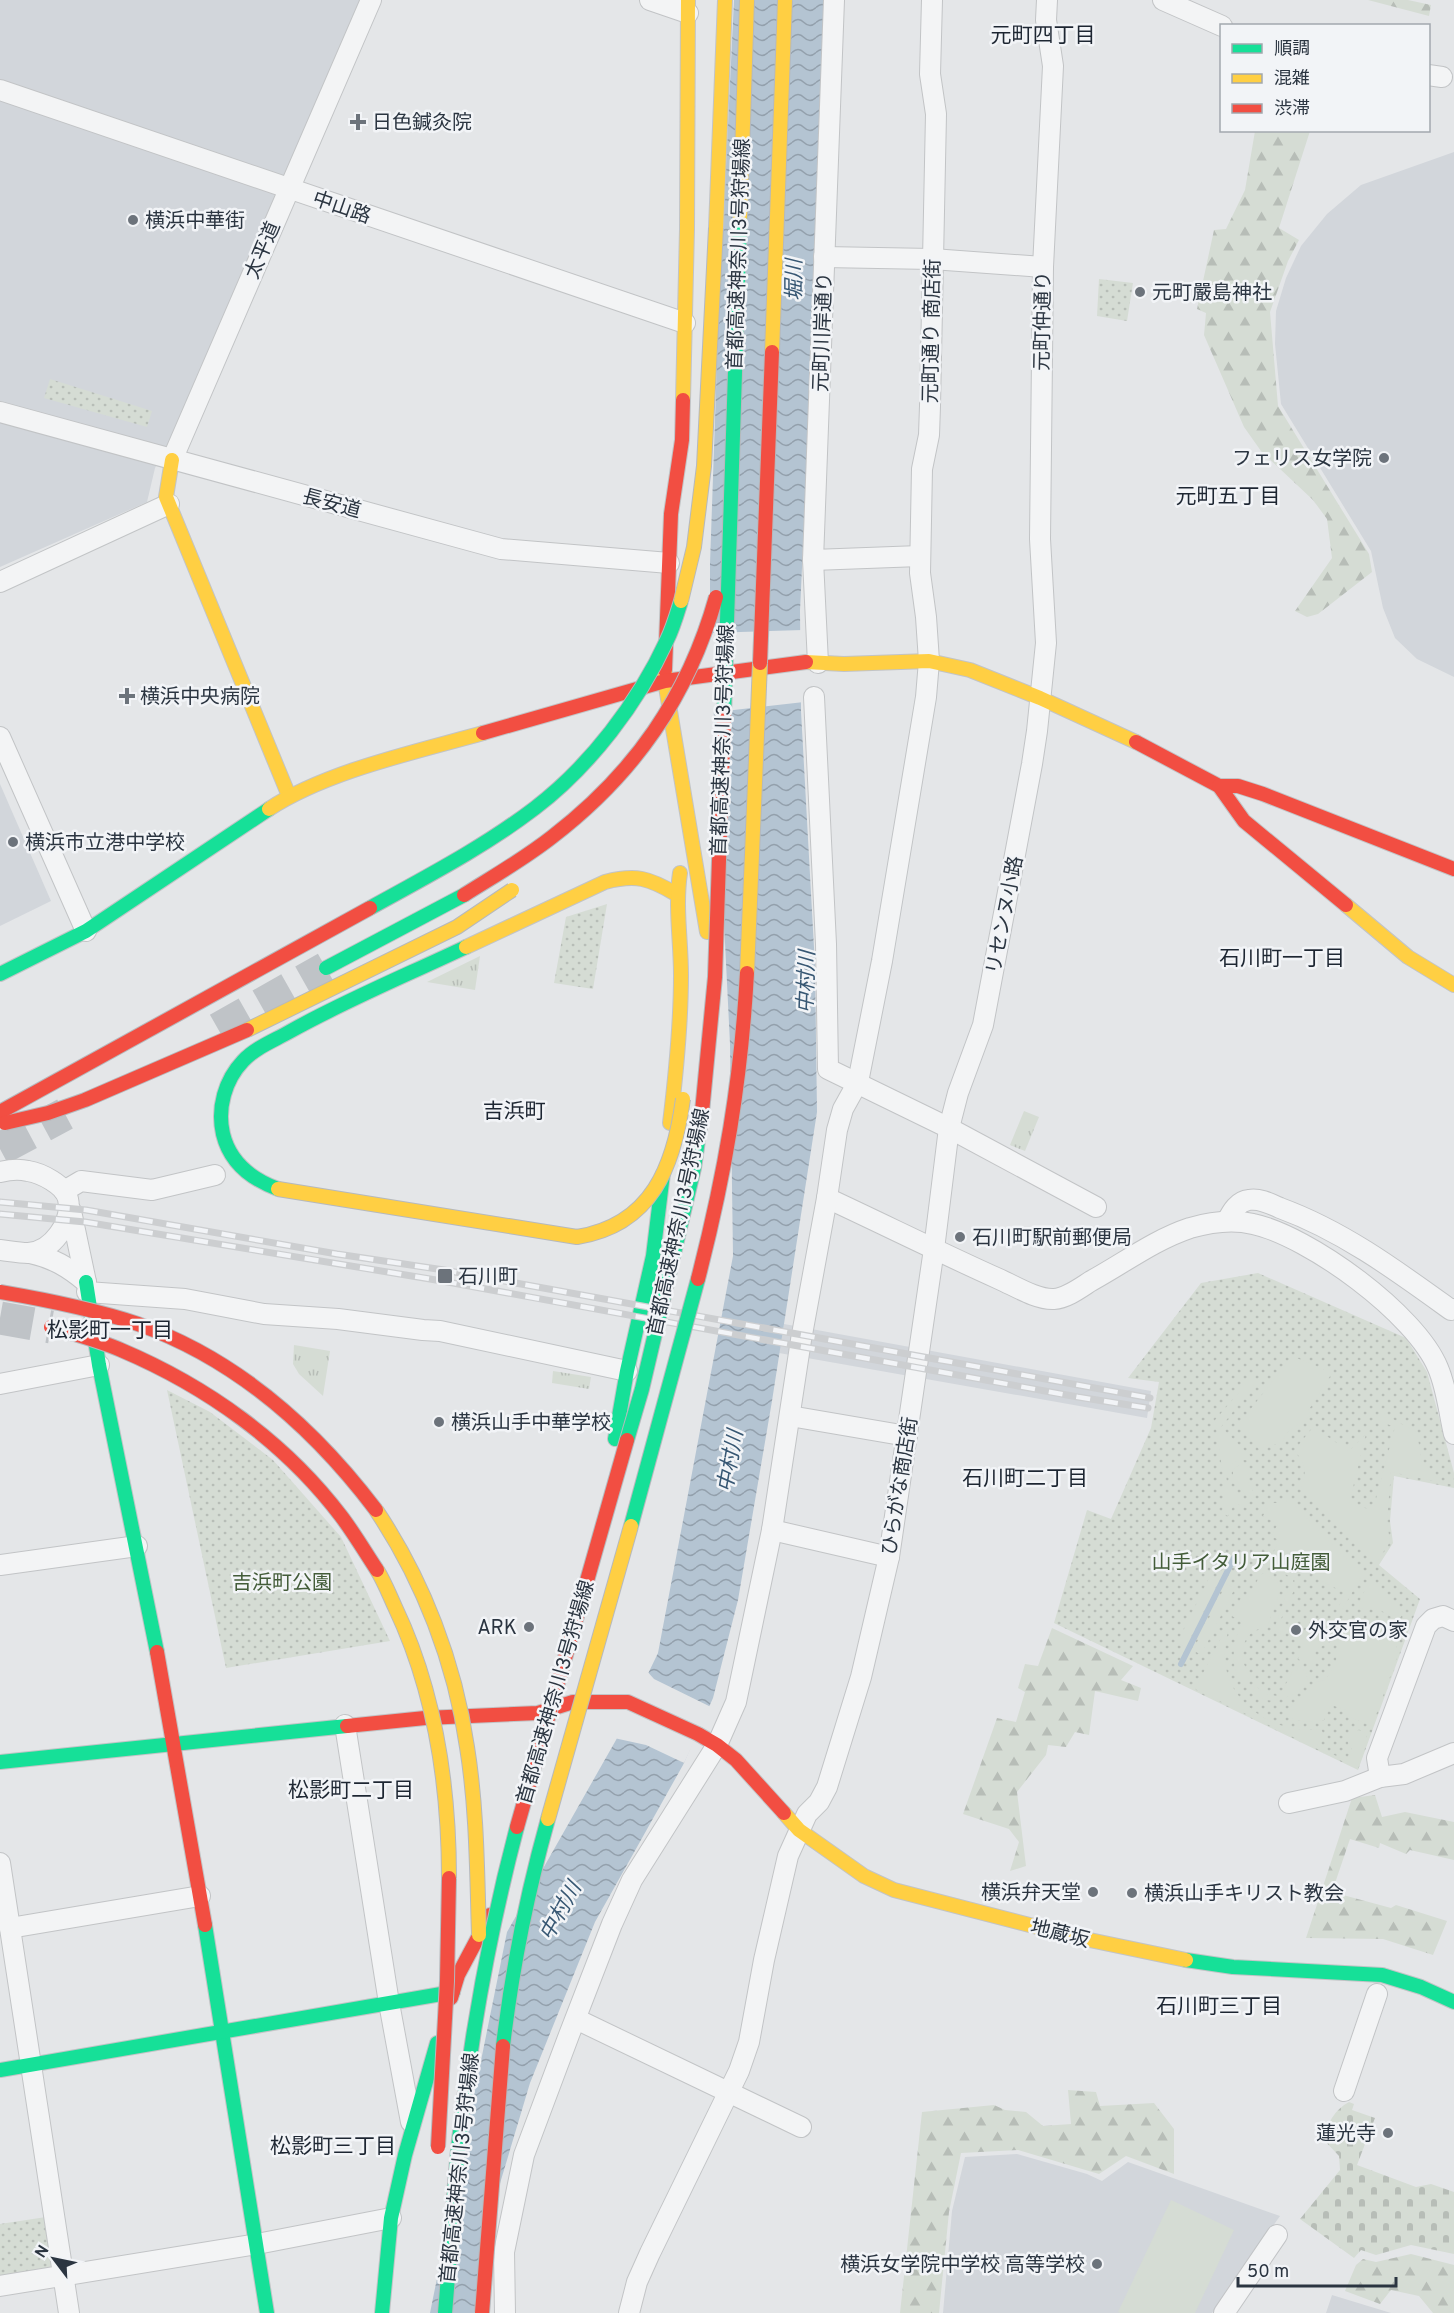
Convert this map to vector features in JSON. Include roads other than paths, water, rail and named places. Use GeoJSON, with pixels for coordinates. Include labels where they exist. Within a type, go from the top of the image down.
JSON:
{"type":"FeatureCollection","features":[{"type":"Feature","properties":{"kind":"main road"},"geometry":{"type":"LineString","coordinates":[[0,1112],[450,864],[496,836],[535,808],[570,777],[603,741],[638,692],[668,640],[686,591],[694,547],[704,466],[725,0]]}},
{"type":"Feature","properties":{"kind":"main road","name":"首都高速神奈川3号狩場線"},"geometry":{"type":"LineString","coordinates":[[445,2313],[459,2141],[472,2045],[503,1880],[532,1770],[642,1389],[694,1168],[706,1083],[715,977],[747,0]]}},
{"type":"Feature","properties":{"kind":"main road"},"geometry":{"type":"LineString","coordinates":[[767,114],[784,0]]}},
{"type":"Feature","properties":{"kind":"main road","name":"首都高速神奈川3号狩場線"},"geometry":{"type":"LineString","coordinates":[[482,2313],[496,2130],[513,1979],[524,1917],[544,1836],[658,1430],[714,1215],[731,1137],[742,1043],[749,928],[762,641],[784,0]]}},
{"type":"Feature","properties":{"kind":"main road"},"geometry":{"type":"LineString","coordinates":[[683,1274],[702,1161],[708,943],[674,724],[665,681],[671,514],[682,440],[688,7]]}},
{"type":"Feature","properties":{"kind":"main road"},"geometry":{"type":"LineString","coordinates":[[575,836],[599,814],[647,758],[680,709],[697,672],[716,599],[738,473],[754,205]]}},
{"type":"Feature","properties":{"kind":"main road","name":"太平道"},"geometry":{"type":"LineString","coordinates":[[169,504],[166,491],[172,460]]}},
{"type":"Feature","properties":{"kind":"main road"},"geometry":{"type":"LineString","coordinates":[[169,504],[289,796]]}},
{"type":"Feature","properties":{"kind":"main road"},"geometry":{"type":"LineString","coordinates":[[326,968],[464,895],[553,836],[593,802],[638,755],[672,705],[709,624]]}},
{"type":"Feature","properties":{"kind":"main road"},"geometry":{"type":"LineString","coordinates":[[0,974],[86,931],[289,796],[364,768],[665,681],[814,662],[928,661],[970,669],[1040,698],[1129,738],[1219,786],[1244,821],[1408,957],[1454,985]]}},
{"type":"Feature","properties":{"kind":"main road"},"geometry":{"type":"LineString","coordinates":[[698,941],[723,712]]}},
{"type":"Feature","properties":{"kind":"main road"},"geometry":{"type":"LineString","coordinates":[[1219,786],[1238,786],[1263,794],[1454,870]]}},
{"type":"Feature","properties":{"kind":"main road"},"geometry":{"type":"LineString","coordinates":[[653,1256],[678,1059],[681,956],[676,894],[689,829]]}},
{"type":"Feature","properties":{"kind":"main road"},"geometry":{"type":"LineString","coordinates":[[676,894],[645,878],[628,875],[604,882],[313,1018],[265,1045],[242,1061],[229,1079],[222,1099],[221,1126],[227,1150],[241,1168],[257,1182],[278,1189],[576,1237],[607,1231],[628,1217],[652,1192],[665,1172],[682,1104],[695,975]]}},
{"type":"Feature","properties":{"kind":"main road"},"geometry":{"type":"LineString","coordinates":[[0,1124],[48,1113],[85,1100],[232,1037],[457,927],[519,884]]}},
{"type":"Feature","properties":{"kind":"main road"},"geometry":{"type":"LineString","coordinates":[[86,1287],[99,1365],[137,1546],[174,1742],[223,2031],[267,2313]]}},
{"type":"Feature","properties":{"kind":"main road"},"geometry":{"type":"LineString","coordinates":[[0,1292],[117,1316],[160,1332],[206,1356],[254,1386],[287,1413],[334,1458],[377,1511],[403,1555],[428,1608],[449,1666],[463,1725],[473,1813],[480,1942],[476,2118]]}},
{"type":"Feature","properties":{"kind":"main road"},"geometry":{"type":"LineString","coordinates":[[629,1587],[679,1296]]}},
{"type":"Feature","properties":{"kind":"main road"},"geometry":{"type":"LineString","coordinates":[[51,1327],[125,1350],[176,1374],[226,1404],[272,1441],[320,1489],[364,1547],[390,1593],[413,1647],[431,1708],[444,1788],[449,1846],[449,1948],[437,2164]]}},
{"type":"Feature","properties":{"kind":"main road"},"geometry":{"type":"LineString","coordinates":[[382,2313],[392,2218],[412,2128],[458,1975],[527,1844],[573,1702],[585,1650],[579,1589],[611,1461],[631,1348]]}},
{"type":"Feature","properties":{"kind":"main road"},"geometry":{"type":"LineString","coordinates":[[585,1650],[618,1617]]}},
{"type":"Feature","properties":{"kind":"main road"},"geometry":{"type":"LineString","coordinates":[[0,1762],[345,1725],[425,1718],[538,1713],[573,1702]]}},
{"type":"Feature","properties":{"kind":"main road","name":"地蔵坂"},"geometry":{"type":"LineString","coordinates":[[573,1702],[628,1702],[717,1745],[736,1760],[799,1830],[864,1876],[894,1890],[1080,1938],[1170,1957],[1233,1967],[1382,1975],[1421,1987],[1454,2002]]}},
{"type":"Feature","properties":{"kind":"main road"},"geometry":{"type":"LineString","coordinates":[[0,2070],[453,1992]]}},
{"type":"Feature","properties":{"kind":"street","name":"太平道"},"geometry":{"type":"LineString","coordinates":[[172,460],[371,0]]}},
{"type":"Feature","properties":{"kind":"street"},"geometry":{"type":"LineString","coordinates":[[650,0],[688,7]]}},
{"type":"Feature","properties":{"kind":"street","name":"元町川岸通り"},"geometry":{"type":"LineString","coordinates":[[814,662],[813,560],[834,0]]}},
{"type":"Feature","properties":{"kind":"street","name":"元町通り 商店街"},"geometry":{"type":"LineString","coordinates":[[505,2313],[504,2252],[524,2155],[612,1924],[632,1880],[717,1745],[736,1702],[772,1530],[801,1340],[837,1130],[843,1109],[858,1082],[882,961],[926,696],[928,661],[920,556],[922,470],[929,435],[930,406],[936,114],[930,74],[932,0]]}},
{"type":"Feature","properties":{"kind":"street","name":"元町仲通り"},"geometry":{"type":"LineString","coordinates":[[1040,698],[1046,644],[1040,539],[1043,267],[1053,66],[1046,20],[1047,0]]}},
{"type":"Feature","properties":{"kind":"street"},"geometry":{"type":"LineString","coordinates":[[1163,0],[1220,26]]}},
{"type":"Feature","properties":{"kind":"street","name":"中山路"},"geometry":{"type":"LineString","coordinates":[[0,90],[685,323]]}},
{"type":"Feature","properties":{"kind":"street"},"geometry":{"type":"LineString","coordinates":[[824,257],[932,259],[1043,267]]}},
{"type":"Feature","properties":{"kind":"street","name":"長安道"},"geometry":{"type":"LineString","coordinates":[[0,412],[501,549],[669,563]]}},
{"type":"Feature","properties":{"kind":"street"},"geometry":{"type":"LineString","coordinates":[[0,582],[169,504]]}},
{"type":"Feature","properties":{"kind":"street"},"geometry":{"type":"LineString","coordinates":[[813,560],[920,556]]}},
{"type":"Feature","properties":{"kind":"street"},"geometry":{"type":"LineString","coordinates":[[814,697],[826,944],[828,1069],[949,1128],[1096,1207]]}},
{"type":"Feature","properties":{"kind":"street","name":"リセンヌ小路"},"geometry":{"type":"LineString","coordinates":[[949,1128],[958,1093],[983,1025],[1032,764],[1040,698]]}},
{"type":"Feature","properties":{"kind":"street"},"geometry":{"type":"LineString","coordinates":[[0,737],[86,931]]}},
{"type":"Feature","properties":{"kind":"street","name":"ひらがな商店街"},"geometry":{"type":"LineString","coordinates":[[629,2313],[637,2282],[730,2092],[749,2042],[764,1960],[788,1856],[807,1814],[819,1802],[835,1767],[861,1677],[889,1557],[934,1249],[949,1128]]}},
{"type":"Feature","properties":{"kind":"street"},"geometry":{"type":"LineString","coordinates":[[670,1352],[684,1344],[699,1227],[702,1161]]}},
{"type":"Feature","properties":{"kind":"street"},"geometry":{"type":"LineString","coordinates":[[0,1172],[27,1170],[50,1179],[66,1196],[86,1287]]}},
{"type":"Feature","properties":{"kind":"street"},"geometry":{"type":"LineString","coordinates":[[30,1253],[52,1244],[64,1227],[66,1196],[81,1181],[152,1190],[215,1175]]}},
{"type":"Feature","properties":{"kind":"street"},"geometry":{"type":"LineString","coordinates":[[827,1198],[934,1249],[1031,1292],[1053,1299],[1070,1293],[1168,1236],[1208,1223],[1227,1221],[1253,1224],[1278,1232],[1335,1264],[1400,1316],[1423,1343],[1438,1368],[1454,1434]]}},
{"type":"Feature","properties":{"kind":"street"},"geometry":{"type":"LineString","coordinates":[[1227,1221],[1233,1210],[1242,1202],[1251,1199],[1286,1209],[1354,1243],[1451,1310],[1454,1309]]}},
{"type":"Feature","properties":{"kind":"street"},"geometry":{"type":"LineString","coordinates":[[0,1250],[30,1253],[62,1263],[86,1287],[185,1299],[264,1314],[338,1319],[440,1331],[627,1371]]}},
{"type":"Feature","properties":{"kind":"street"},"geometry":{"type":"LineString","coordinates":[[631,1348],[620,1338],[637,1274],[653,1256]]}},
{"type":"Feature","properties":{"kind":"street"},"geometry":{"type":"LineString","coordinates":[[0,1384],[99,1365]]}},
{"type":"Feature","properties":{"kind":"street"},"geometry":{"type":"LineString","coordinates":[[790,1416],[907,1436]]}},
{"type":"Feature","properties":{"kind":"street"},"geometry":{"type":"LineString","coordinates":[[772,1530],[889,1557]]}},
{"type":"Feature","properties":{"kind":"street"},"geometry":{"type":"LineString","coordinates":[[0,1565],[137,1546]]}},
{"type":"Feature","properties":{"kind":"street"},"geometry":{"type":"LineString","coordinates":[[1380,1777],[1377,1758],[1426,1626],[1433,1619],[1443,1616],[1454,1621]]}},
{"type":"Feature","properties":{"kind":"street"},"geometry":{"type":"LineString","coordinates":[[345,1725],[389,2003],[412,2128]]}},
{"type":"Feature","properties":{"kind":"street"},"geometry":{"type":"LineString","coordinates":[[1289,1803],[1345,1791],[1380,1777],[1404,1774],[1454,1753]]}},
{"type":"Feature","properties":{"kind":"street"},"geometry":{"type":"LineString","coordinates":[[0,1863],[10,1928],[8,1961],[31,2064],[69,2313]]}},
{"type":"Feature","properties":{"kind":"street"},"geometry":{"type":"LineString","coordinates":[[10,1928],[200,1896]]}},
{"type":"Feature","properties":{"kind":"street"},"geometry":{"type":"LineString","coordinates":[[1344,2091],[1377,1994]]}},
{"type":"Feature","properties":{"kind":"street"},"geometry":{"type":"LineString","coordinates":[[576,2019],[801,2127]]}},
{"type":"Feature","properties":{"kind":"street"},"geometry":{"type":"LineString","coordinates":[[0,2286],[256,2244],[392,2218]]}},
{"type":"Feature","properties":{"kind":"street"},"geometry":{"type":"LineString","coordinates":[[1224,2313],[1277,2235]]}},
{"type":"Feature","properties":{"kind":"water"},"geometry":{"type":"Polygon","coordinates":[[[734,0],[824,0],[817,244],[800,611],[801,711],[815,966],[817,1112],[738,1600],[713,1698],[683,1765],[595,1922],[530,2083],[498,2190],[487,2313],[430,2313],[507,1932],[616,1740],[658,1653],[733,1256],[730,1044],[710,637],[710,564],[718,332],[734,0]]]}},
{"type":"Feature","properties":{"kind":"waterway"},"geometry":{"type":"LineString","coordinates":[[1181,1664],[1234,1558]]}},
{"type":"Feature","properties":{"kind":"tunnel"},"geometry":{"type":"LineString","coordinates":[[218,1029],[326,968]]}},
{"type":"Feature","properties":{"kind":"tunnel"},"geometry":{"type":"LineString","coordinates":[[0,1149],[65,1114]]}},
{"type":"Feature","properties":{"kind":"tunnel"},"geometry":{"type":"LineString","coordinates":[[0,1318],[51,1327]]}},
{"type":"Feature","properties":{"kind":"railway"},"geometry":{"type":"LineString","coordinates":[[0,1202],[86,1210],[337,1254],[444,1270],[1150,1398]]}},
{"type":"Feature","properties":{"kind":"railway"},"geometry":{"type":"LineString","coordinates":[[0,1214],[85,1222],[442,1281],[1148,1408]]}},
{"type":"Feature","properties":{"kind":"place","name":"日色鍼灸院"},"geometry":{"type":"Point","coordinates":[358,122]}},
{"type":"Feature","properties":{"kind":"place","name":"横浜中華街"},"geometry":{"type":"Point","coordinates":[133,220]}},
{"type":"Feature","properties":{"kind":"place","name":"元町嚴島神社"},"geometry":{"type":"Point","coordinates":[1140,292]}},
{"type":"Feature","properties":{"kind":"place","name":"フェリス女学院"},"geometry":{"type":"Point","coordinates":[1384,458]}},
{"type":"Feature","properties":{"kind":"place","name":"横浜中央病院"},"geometry":{"type":"Point","coordinates":[127,696]}},
{"type":"Feature","properties":{"kind":"place","name":"横浜市立港中学校"},"geometry":{"type":"Point","coordinates":[13,842]}},
{"type":"Feature","properties":{"kind":"place","name":"石川町駅前郵便局"},"geometry":{"type":"Point","coordinates":[960,1237]}},
{"type":"Feature","properties":{"kind":"place","name":"石川町"},"geometry":{"type":"Point","coordinates":[445,1276]}},
{"type":"Feature","properties":{"kind":"place","name":"横浜山手中華学校"},"geometry":{"type":"Point","coordinates":[439,1422]}},
{"type":"Feature","properties":{"kind":"place","name":"ARK"},"geometry":{"type":"Point","coordinates":[529,1627]}},
{"type":"Feature","properties":{"kind":"place","name":"外交官の家"},"geometry":{"type":"Point","coordinates":[1296,1630]}},
{"type":"Feature","properties":{"kind":"place","name":"横浜弁天堂"},"geometry":{"type":"Point","coordinates":[1093,1892]}},
{"type":"Feature","properties":{"kind":"place","name":"横浜山手キリスト教会"},"geometry":{"type":"Point","coordinates":[1132,1893]}},
{"type":"Feature","properties":{"kind":"place","name":"蓮光寺"},"geometry":{"type":"Point","coordinates":[1388,2133]}},
{"type":"Feature","properties":{"kind":"place","name":"横浜女学院中学校 高等学校"},"geometry":{"type":"Point","coordinates":[1097,2264]}},
{"type":"Feature","properties":{"kind":"district","name":"元町四丁目"},"geometry":{"type":"Point","coordinates":[1043,35]}},
{"type":"Feature","properties":{"kind":"district","name":"元町五丁目"},"geometry":{"type":"Point","coordinates":[1228,496]}},
{"type":"Feature","properties":{"kind":"district","name":"石川町一丁目"},"geometry":{"type":"Point","coordinates":[1282,958]}},
{"type":"Feature","properties":{"kind":"district","name":"吉浜町"},"geometry":{"type":"Point","coordinates":[514,1111]}},
{"type":"Feature","properties":{"kind":"district","name":"松影町一丁目"},"geometry":{"type":"Point","coordinates":[110,1330]}},
{"type":"Feature","properties":{"kind":"district","name":"石川町二丁目"},"geometry":{"type":"Point","coordinates":[1025,1478]}},
{"type":"Feature","properties":{"kind":"district","name":"松影町二丁目"},"geometry":{"type":"Point","coordinates":[351,1790]}},
{"type":"Feature","properties":{"kind":"district","name":"石川町三丁目"},"geometry":{"type":"Point","coordinates":[1219,2006]}},
{"type":"Feature","properties":{"kind":"district","name":"松影町三丁目"},"geometry":{"type":"Point","coordinates":[333,2146]}},
{"type":"Feature","properties":{"kind":"water label","name":"堀川"},"geometry":{"type":"Point","coordinates":[794,280]}},
{"type":"Feature","properties":{"kind":"water label","name":"中村川"},"geometry":{"type":"Point","coordinates":[806,982]}},
{"type":"Feature","properties":{"kind":"water label","name":"中村川"},"geometry":{"type":"Point","coordinates":[730,1461]}},
{"type":"Feature","properties":{"kind":"water label","name":"中村川"},"geometry":{"type":"Point","coordinates":[560,1911]}},
{"type":"Feature","properties":{"kind":"park label","name":"山手イタリア山庭園"},"geometry":{"type":"Point","coordinates":[1241,1562]}},
{"type":"Feature","properties":{"kind":"park label","name":"吉浜町公園"},"geometry":{"type":"Point","coordinates":[282,1582]}}]}
